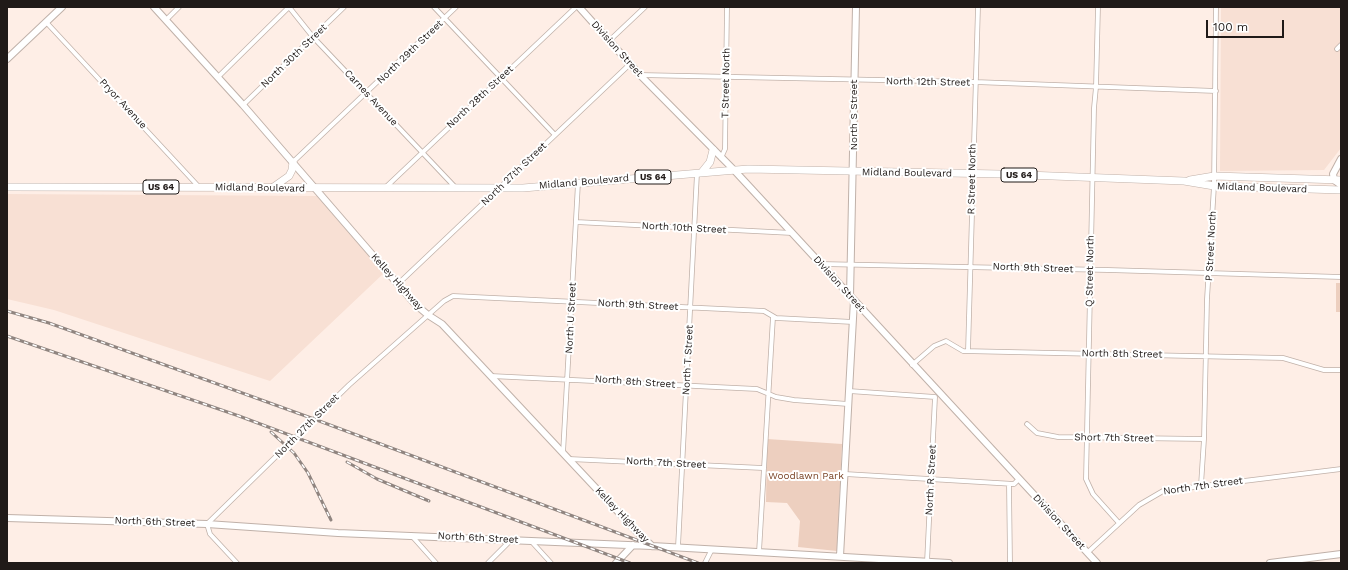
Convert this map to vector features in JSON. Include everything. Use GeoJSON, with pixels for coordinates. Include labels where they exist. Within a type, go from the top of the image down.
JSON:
{"type":"FeatureCollection","features":[{"type":"Feature","properties":{"kind":"main road"},"geometry":{"type":"LineString","coordinates":[[700,173],[709,164],[713,150]]}},
{"type":"Feature","properties":{"kind":"main road"},"geometry":{"type":"LineString","coordinates":[[272,188],[289,176],[292,170],[293,162]]}},
{"type":"Feature","properties":{"kind":"main road","name":"Midland Boulevard"},"geometry":{"type":"LineString","coordinates":[[7,187],[500,188],[734,170],[972,174],[1184,182],[1214,186],[1341,190]]}},
{"type":"Feature","properties":{"kind":"main road","name":"Midland Boulevard"},"geometry":{"type":"LineString","coordinates":[[1184,182],[1214,176],[1338,180]]}},
{"type":"Feature","properties":{"kind":"street"},"geometry":{"type":"LineString","coordinates":[[7,59],[62,7]]}},
{"type":"Feature","properties":{"kind":"street","name":"Kelley Highway"},"geometry":{"type":"LineString","coordinates":[[154,7],[316,188],[415,304],[442,324],[637,532],[652,546]]}},
{"type":"Feature","properties":{"kind":"street"},"geometry":{"type":"LineString","coordinates":[[166,20],[179,7]]}},
{"type":"Feature","properties":{"kind":"street"},"geometry":{"type":"LineString","coordinates":[[218,77],[289,7]]}},
{"type":"Feature","properties":{"kind":"street","name":"Carnes Avenue"},"geometry":{"type":"LineString","coordinates":[[289,7],[313,37],[456,188]]}},
{"type":"Feature","properties":{"kind":"street","name":"North 30th Street"},"geometry":{"type":"LineString","coordinates":[[243,105],[344,7]]}},
{"type":"Feature","properties":{"kind":"street"},"geometry":{"type":"LineString","coordinates":[[434,7],[555,135]]}},
{"type":"Feature","properties":{"kind":"street","name":"North 29th Street"},"geometry":{"type":"LineString","coordinates":[[293,162],[456,7]]}},
{"type":"Feature","properties":{"kind":"street","name":"North 28th Street"},"geometry":{"type":"LineString","coordinates":[[385,188],[500,77],[576,7]]}},
{"type":"Feature","properties":{"kind":"street","name":"Division Street"},"geometry":{"type":"LineString","coordinates":[[579,7],[640,75],[734,170],[821,264],[937,395],[1019,479],[1097,563]]}},
{"type":"Feature","properties":{"kind":"street"},"geometry":{"type":"LineString","coordinates":[[609,40],[645,7]]}},
{"type":"Feature","properties":{"kind":"street","name":"T Street North"},"geometry":{"type":"LineString","coordinates":[[721,158],[725,149],[727,7]]}},
{"type":"Feature","properties":{"kind":"street","name":"North S Street"},"geometry":{"type":"LineString","coordinates":[[840,556],[853,322],[850,264],[854,171],[856,7]]}},
{"type":"Feature","properties":{"kind":"street","name":"R Street North"},"geometry":{"type":"LineString","coordinates":[[968,351],[978,7]]}},
{"type":"Feature","properties":{"kind":"street","name":"Q Street North"},"geometry":{"type":"LineString","coordinates":[[1098,7],[1092,178],[1087,482],[1093,494],[1119,523]]}},
{"type":"Feature","properties":{"kind":"street","name":"P Street North"},"geometry":{"type":"LineString","coordinates":[[1201,485],[1204,439],[1207,299],[1210,274],[1214,186],[1216,7]]}},
{"type":"Feature","properties":{"kind":"street","name":"Pryor Avenue"},"geometry":{"type":"LineString","coordinates":[[46,22],[199,187]]}},
{"type":"Feature","properties":{"kind":"street"},"geometry":{"type":"LineString","coordinates":[[1337,49],[1341,45]]}},
{"type":"Feature","properties":{"kind":"street","name":"North 27th Street"},"geometry":{"type":"LineString","coordinates":[[398,284],[630,64]]}},
{"type":"Feature","properties":{"kind":"street","name":"North 12th Street"},"geometry":{"type":"LineString","coordinates":[[640,75],[854,81],[975,82],[1216,91]]}},
{"type":"Feature","properties":{"kind":"street"},"geometry":{"type":"LineString","coordinates":[[1341,159],[1333,170],[1341,185]]}},
{"type":"Feature","properties":{"kind":"street","name":"North T Street"},"geometry":{"type":"LineString","coordinates":[[678,547],[695,228],[700,173]]}},
{"type":"Feature","properties":{"kind":"street","name":"North U Street"},"geometry":{"type":"LineString","coordinates":[[563,453],[578,183]]}},
{"type":"Feature","properties":{"kind":"street","name":"North 10th Street"},"geometry":{"type":"LineString","coordinates":[[576,222],[792,233]]}},
{"type":"Feature","properties":{"kind":"street","name":"North 9th Street"},"geometry":{"type":"LineString","coordinates":[[821,264],[1090,270],[1341,278]]}},
{"type":"Feature","properties":{"kind":"street","name":"North 9th Street"},"geometry":{"type":"LineString","coordinates":[[428,315],[448,298],[456,295],[764,311],[773,317],[853,322]]}},
{"type":"Feature","properties":{"kind":"street","name":"North 27th Street"},"geometry":{"type":"LineString","coordinates":[[207,524],[349,385],[428,315]]}},
{"type":"Feature","properties":{"kind":"street"},"geometry":{"type":"LineString","coordinates":[[759,552],[773,317]]}},
{"type":"Feature","properties":{"kind":"street","name":"North 8th Street"},"geometry":{"type":"LineString","coordinates":[[912,365],[934,346],[944,341],[950,342],[963,351],[1290,359],[1324,370],[1341,370]]}},
{"type":"Feature","properties":{"kind":"street","name":"North 8th Street"},"geometry":{"type":"LineString","coordinates":[[491,376],[757,389],[768,394],[794,400],[848,404]]}},
{"type":"Feature","properties":{"kind":"street"},"geometry":{"type":"LineString","coordinates":[[849,391],[937,395]]}},
{"type":"Feature","properties":{"kind":"street","name":"North R Street"},"geometry":{"type":"LineString","coordinates":[[927,562],[937,395]]}},
{"type":"Feature","properties":{"kind":"street","name":"Short 7th Street"},"geometry":{"type":"LineString","coordinates":[[1027,424],[1037,433],[1045,435],[1087,438],[1204,439]]}},
{"type":"Feature","properties":{"kind":"street","name":"North 7th Street"},"geometry":{"type":"LineString","coordinates":[[569,459],[763,468]]}},
{"type":"Feature","properties":{"kind":"street","name":"North 7th Street"},"geometry":{"type":"LineString","coordinates":[[1087,553],[1139,505],[1159,492],[1201,485],[1341,469]]}},
{"type":"Feature","properties":{"kind":"street"},"geometry":{"type":"LineString","coordinates":[[845,474],[931,478],[1009,484],[1014,484],[1019,479]]}},
{"type":"Feature","properties":{"kind":"street"},"geometry":{"type":"LineString","coordinates":[[1009,484],[1010,563]]}},
{"type":"Feature","properties":{"kind":"street","name":"North 6th Street"},"geometry":{"type":"LineString","coordinates":[[7,518],[207,524],[338,533],[678,547],[949,563]]}},
{"type":"Feature","properties":{"kind":"street"},"geometry":{"type":"LineString","coordinates":[[207,524],[210,534],[237,563]]}},
{"type":"Feature","properties":{"kind":"street"},"geometry":{"type":"LineString","coordinates":[[410,535],[436,563]]}},
{"type":"Feature","properties":{"kind":"street"},"geometry":{"type":"LineString","coordinates":[[488,563],[511,540]]}},
{"type":"Feature","properties":{"kind":"street"},"geometry":{"type":"LineString","coordinates":[[530,541],[551,563]]}},
{"type":"Feature","properties":{"kind":"street"},"geometry":{"type":"LineString","coordinates":[[616,563],[633,545]]}},
{"type":"Feature","properties":{"kind":"street"},"geometry":{"type":"LineString","coordinates":[[705,563],[712,549]]}},
{"type":"Feature","properties":{"kind":"street"},"geometry":{"type":"LineString","coordinates":[[1270,563],[1341,554]]}},
{"type":"Feature","properties":{"kind":"shaded area"},"geometry":{"type":"Polygon","coordinates":[[[1221,7],[1341,7],[1341,148],[1324,170],[1220,171],[1221,7]]]}},
{"type":"Feature","properties":{"kind":"shaded area"},"geometry":{"type":"Polygon","coordinates":[[[7,194],[317,196],[384,273],[270,381],[54,310],[7,299],[7,194]]]}},
{"type":"Feature","properties":{"kind":"green space"},"geometry":{"type":"Polygon","coordinates":[[[1336,283],[1341,283],[1341,312],[1336,312],[1336,283]]]}},
{"type":"Feature","properties":{"kind":"green space","name":"Woodlawn Park"},"geometry":{"type":"Polygon","coordinates":[[[767,439],[842,444],[837,551],[798,547],[800,521],[787,503],[766,502],[767,439]]]}},
{"type":"Feature","properties":{"kind":"railway"},"geometry":{"type":"LineString","coordinates":[[7,311],[49,323],[314,419],[698,563]]}},
{"type":"Feature","properties":{"kind":"railway"},"geometry":{"type":"LineString","coordinates":[[7,336],[239,416],[630,563]]}},
{"type":"Feature","properties":{"kind":"railway"},"geometry":{"type":"LineString","coordinates":[[271,432],[294,453],[308,473],[331,520]]}},
{"type":"Feature","properties":{"kind":"railway"},"geometry":{"type":"LineString","coordinates":[[347,462],[377,479],[429,501]]}}]}
